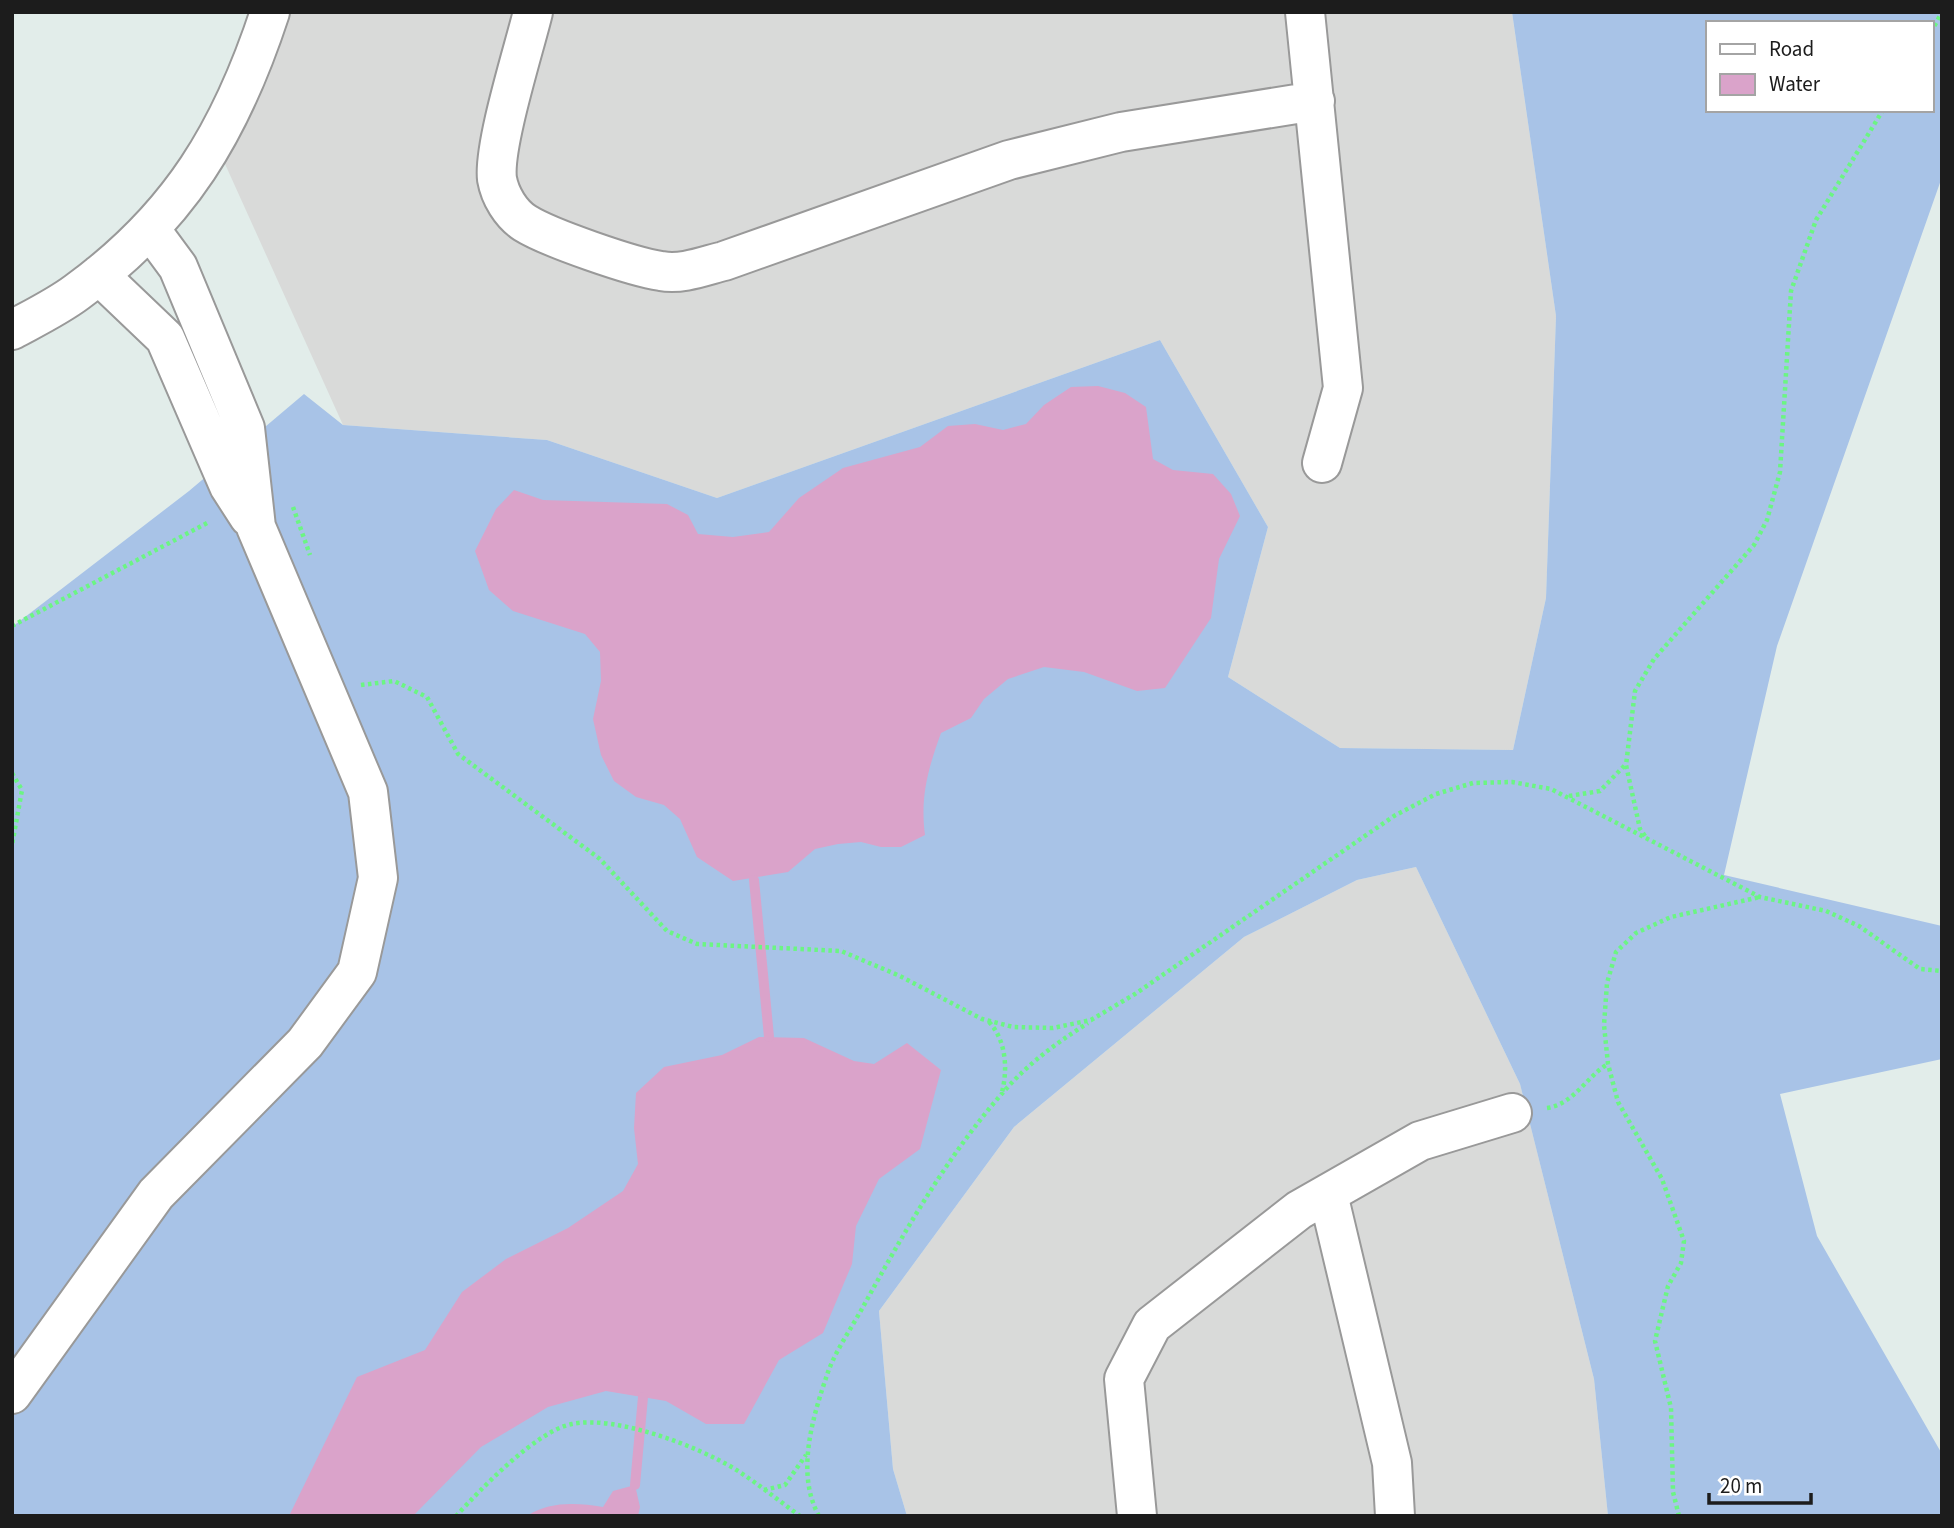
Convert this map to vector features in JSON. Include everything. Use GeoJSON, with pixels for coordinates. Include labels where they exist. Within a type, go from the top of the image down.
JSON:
{"type":"FeatureCollection","features":[{"type":"Feature","properties":{"kind":"street"},"geometry":{"type":"LineString","coordinates":[[12,330],[75,294],[150,229],[173,204],[216,144],[250,75],[270,12]]}},
{"type":"Feature","properties":{"kind":"street"},"geometry":{"type":"LineString","coordinates":[[533,12],[501,145],[497,179],[506,205],[524,223],[613,257],[662,272],[691,270],[724,261],[1009,160],[1121,132],[1315,101]]}},
{"type":"Feature","properties":{"kind":"street"},"geometry":{"type":"LineString","coordinates":[[1304,12],[1343,388],[1322,463]]}},
{"type":"Feature","properties":{"kind":"street"},"geometry":{"type":"LineString","coordinates":[[150,229],[178,267],[245,428],[239,521]]}},
{"type":"Feature","properties":{"kind":"street"},"geometry":{"type":"LineString","coordinates":[[12,1394],[156,1194],[305,1043],[357,972],[378,878],[368,792],[239,521],[229,486],[165,338],[99,275]]}},
{"type":"Feature","properties":{"kind":"street"},"geometry":{"type":"LineString","coordinates":[[1137,1516],[1124,1379],[1152,1325],[1299,1210],[1420,1141],[1512,1113]]}},
{"type":"Feature","properties":{"kind":"street"},"geometry":{"type":"LineString","coordinates":[[1328,1194],[1392,1463],[1395,1516]]}},
{"type":"Feature","properties":{"kind":"path"},"geometry":{"type":"LineString","coordinates":[[1933,28],[1942,12]]}},
{"type":"Feature","properties":{"kind":"path"},"geometry":{"type":"LineString","coordinates":[[1647,838],[1640,829],[1626,765],[1635,691],[1654,659],[1754,545],[1767,520],[1780,472],[1791,291],[1816,220],[1881,112]]}},
{"type":"Feature","properties":{"kind":"path"},"geometry":{"type":"LineString","coordinates":[[292,504],[311,556]]}},
{"type":"Feature","properties":{"kind":"path"},"geometry":{"type":"LineString","coordinates":[[12,626],[239,521]]}},
{"type":"Feature","properties":{"kind":"path"},"geometry":{"type":"LineString","coordinates":[[354,673],[359,685],[394,681],[427,697],[458,754],[600,859],[667,931],[697,944],[730,948],[790,947],[841,951],[900,976],[989,1021],[1013,1027],[1053,1028],[1091,1020]]}},
{"type":"Feature","properties":{"kind":"path"},"geometry":{"type":"LineString","coordinates":[[1566,796],[1600,791],[1626,765]]}},
{"type":"Feature","properties":{"kind":"path"},"geometry":{"type":"LineString","coordinates":[[12,773],[22,790],[12,845]]}},
{"type":"Feature","properties":{"kind":"path"},"geometry":{"type":"LineString","coordinates":[[820,1516],[807,1484],[808,1452],[829,1370],[896,1245],[965,1141],[1002,1094],[1046,1050],[1135,994],[1394,816],[1436,794],[1473,783],[1512,782],[1551,789],[1760,897],[1826,911],[1859,926],[1920,969],[1942,971]]}},
{"type":"Feature","properties":{"kind":"path"},"geometry":{"type":"LineString","coordinates":[[1679,1516],[1673,1492],[1671,1408],[1655,1341],[1668,1286],[1681,1263],[1684,1241],[1662,1179],[1618,1102],[1608,1063],[1604,1025],[1607,983],[1616,952],[1636,933],[1671,917],[1760,897]]}},
{"type":"Feature","properties":{"kind":"path"},"geometry":{"type":"LineString","coordinates":[[989,1021],[997,1030],[1004,1060],[1006,1080],[1002,1094]]}},
{"type":"Feature","properties":{"kind":"path"},"geometry":{"type":"LineString","coordinates":[[1512,1113],[1555,1107],[1580,1091],[1597,1070],[1608,1063]]}},
{"type":"Feature","properties":{"kind":"path"},"geometry":{"type":"LineString","coordinates":[[456,1516],[491,1478],[539,1441],[571,1424],[601,1423],[675,1443],[733,1469],[800,1516]]}},
{"type":"Feature","properties":{"kind":"path"},"geometry":{"type":"LineString","coordinates":[[764,1490],[785,1485],[808,1452]]}},
{"type":"Feature","properties":{"kind":"shaded area"},"geometry":{"type":"Polygon","coordinates":[[[270,12],[1512,12],[1556,316],[1546,598],[1513,750],[1340,748],[1228,677],[1268,527],[1160,340],[717,498],[547,440],[343,425],[216,144],[270,12]]]}},
{"type":"Feature","properties":{"kind":"shaded area"},"geometry":{"type":"Polygon","coordinates":[[[1512,12],[1942,12],[1942,177],[1777,646],[1724,875],[1942,926],[1942,1059],[1780,1094],[1817,1236],[1942,1454],[1942,1516],[1608,1516],[1594,1379],[1520,1084],[1416,867],[1357,880],[1244,937],[1014,1127],[879,1311],[893,1469],[907,1516],[12,1516],[12,627],[189,491],[304,394],[343,425],[547,440],[717,498],[1160,340],[1268,527],[1228,677],[1340,748],[1513,750],[1546,598],[1556,316],[1512,12]]]}},
{"type":"Feature","properties":{"kind":"shaded area"},"geometry":{"type":"Polygon","coordinates":[[[1416,867],[1520,1084],[1594,1379],[1608,1516],[907,1516],[893,1469],[879,1311],[1014,1127],[1244,937],[1357,880],[1416,867]]]}},
{"type":"Feature","properties":{"kind":"water"},"geometry":{"type":"Polygon","coordinates":[[[1098,386],[1125,393],[1146,407],[1153,459],[1173,470],[1213,474],[1231,494],[1240,516],[1219,559],[1211,618],[1165,688],[1137,691],[1084,672],[1044,667],[1008,679],[984,699],[971,718],[941,733],[926,783],[925,835],[901,847],[881,847],[861,842],[838,844],[815,849],[788,872],[733,881],[697,857],[680,819],[664,805],[636,797],[614,781],[601,755],[593,719],[601,681],[600,652],[585,634],[513,611],[489,590],[475,551],[496,509],[514,490],[543,500],[667,504],[688,515],[698,534],[733,537],[769,532],[799,498],[843,468],[920,447],[948,426],[975,424],[1003,430],[1026,424],[1044,405],[1071,387],[1098,386]]]}},
{"type":"Feature","properties":{"kind":"water"},"geometry":{"type":"Polygon","coordinates":[[[759,1037],[804,1038],[854,1061],[874,1064],[907,1043],[941,1070],[920,1149],[879,1179],[856,1226],[852,1264],[823,1333],[779,1360],[744,1424],[706,1424],[666,1401],[606,1391],[548,1407],[481,1447],[413,1516],[289,1516],[357,1377],[425,1350],[462,1292],[506,1259],[568,1228],[623,1191],[638,1164],[634,1128],[636,1093],[664,1067],[722,1055],[759,1037]]]}},
{"type":"Feature","properties":{"kind":"water"},"geometry":{"type":"Polygon","coordinates":[[[635,1485],[640,1507],[638,1516],[527,1516],[554,1506],[574,1504],[603,1507],[613,1491],[635,1485]]]}},
{"type":"Feature","properties":{"kind":"waterway"},"geometry":{"type":"LineString","coordinates":[[754,880],[769,1037]]}},
{"type":"Feature","properties":{"kind":"waterway"},"geometry":{"type":"LineString","coordinates":[[635,1485],[643,1397]]}}]}
